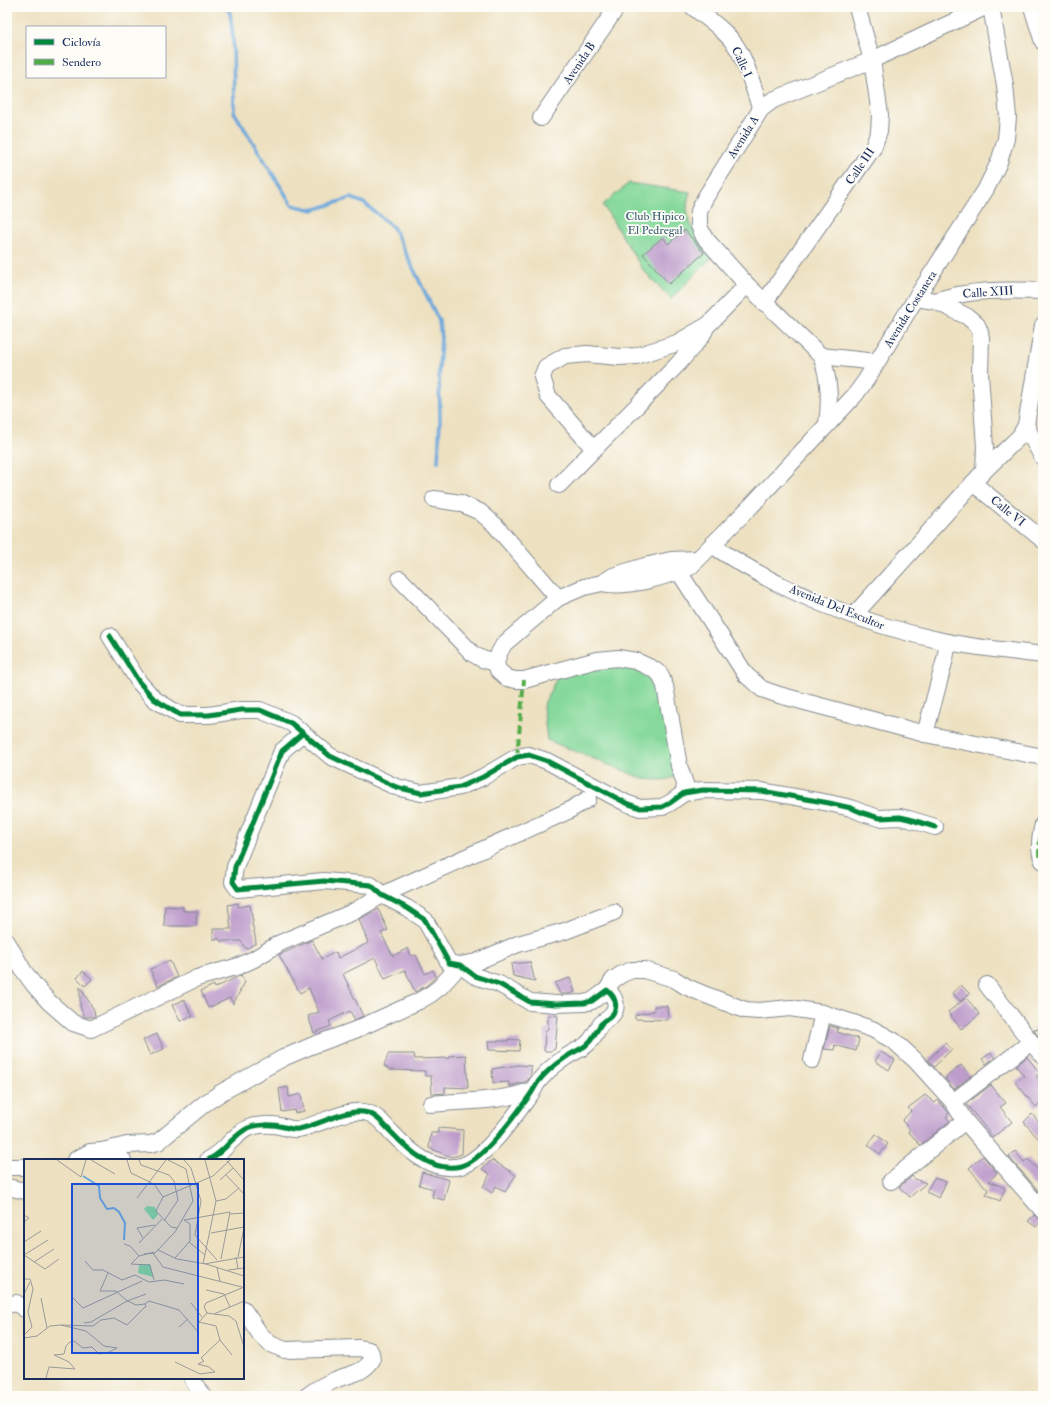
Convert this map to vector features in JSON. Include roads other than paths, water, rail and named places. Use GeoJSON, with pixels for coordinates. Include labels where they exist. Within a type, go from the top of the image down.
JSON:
{"type":"FeatureCollection","features":[{"type":"Feature","properties":{"kind":"street","name":"Avenida B"},"geometry":{"type":"LineString","coordinates":[[541,118],[617,7]]}},
{"type":"Feature","properties":{"kind":"street","name":"Calle I"},"geometry":{"type":"LineString","coordinates":[[693,7],[716,25],[735,46],[743,60],[761,109]]}},
{"type":"Feature","properties":{"kind":"street","name":"Calle III"},"geometry":{"type":"LineString","coordinates":[[764,303],[873,148],[879,131],[880,115],[872,60],[857,7]]}},
{"type":"Feature","properties":{"kind":"street","name":"Avenida A"},"geometry":{"type":"LineString","coordinates":[[827,425],[830,403],[829,388],[826,368],[821,356],[747,286],[704,237],[698,226],[699,211],[705,198],[761,109],[773,100],[872,60],[985,7]]}},
{"type":"Feature","properties":{"kind":"street","name":"Avenida Costanera"},"geometry":{"type":"LineString","coordinates":[[602,583],[612,585],[656,578],[679,572],[690,567],[827,425],[855,395],[866,380],[916,298],[986,189],[1000,162],[1006,139],[1008,117],[1005,85],[991,7]]}},
{"type":"Feature","properties":{"kind":"street"},"geometry":{"type":"LineString","coordinates":[[1032,7],[1043,42]]}},
{"type":"Feature","properties":{"kind":"street"},"geometry":{"type":"LineString","coordinates":[[594,449],[548,396],[542,377],[546,367],[565,356],[586,354],[619,357],[647,354],[678,343],[708,325],[747,286]]}},
{"type":"Feature","properties":{"kind":"street","name":"Calle XIII"},"geometry":{"type":"LineString","coordinates":[[935,301],[952,295],[993,290],[1043,291]]}},
{"type":"Feature","properties":{"kind":"street"},"geometry":{"type":"LineString","coordinates":[[916,298],[935,301],[968,317],[977,325],[980,332],[980,374],[985,447],[984,471]]}},
{"type":"Feature","properties":{"kind":"street"},"geometry":{"type":"LineString","coordinates":[[559,485],[678,364],[701,337],[708,325]]}},
{"type":"Feature","properties":{"kind":"street"},"geometry":{"type":"LineString","coordinates":[[854,616],[984,471],[1020,436],[1026,425],[1043,325]]}},
{"type":"Feature","properties":{"kind":"street"},"geometry":{"type":"LineString","coordinates":[[821,356],[877,362]]}},
{"type":"Feature","properties":{"kind":"street"},"geometry":{"type":"LineString","coordinates":[[1026,425],[1043,458]]}},
{"type":"Feature","properties":{"kind":"street","name":"Calle VI"},"geometry":{"type":"LineString","coordinates":[[973,483],[1043,540]]}},
{"type":"Feature","properties":{"kind":"street"},"geometry":{"type":"LineString","coordinates":[[434,499],[460,503],[480,512],[495,525],[558,598]]}},
{"type":"Feature","properties":{"kind":"street","name":"Avenida Del Escultor"},"geometry":{"type":"LineString","coordinates":[[712,545],[744,565],[807,598],[875,624],[948,642],[1043,655]]}},
{"type":"Feature","properties":{"kind":"street"},"geometry":{"type":"LineString","coordinates":[[684,793],[685,784],[679,766],[665,686],[660,674],[653,669],[636,661],[618,658],[597,660],[524,680],[516,680],[507,678],[498,670],[496,663],[504,644],[558,598],[584,587],[602,583],[613,576],[645,566],[671,560],[698,558]]}},
{"type":"Feature","properties":{"kind":"street"},"geometry":{"type":"LineString","coordinates":[[679,572],[746,675],[762,689],[779,695],[925,734],[1043,757]]}},
{"type":"Feature","properties":{"kind":"street"},"geometry":{"type":"LineString","coordinates":[[400,579],[473,654],[482,659],[496,663]]}},
{"type":"Feature","properties":{"kind":"street"},"geometry":{"type":"LineString","coordinates":[[110,636],[139,682],[154,699],[180,715],[209,715],[241,710],[260,710],[291,723],[330,756],[396,787],[421,793],[460,787],[484,777],[517,757],[529,755],[547,762],[626,803],[640,808],[662,807],[670,804],[684,793],[703,790],[768,792],[851,808],[879,818],[900,817],[935,827]]}},
{"type":"Feature","properties":{"kind":"street"},"geometry":{"type":"LineString","coordinates":[[925,734],[945,660],[948,642]]}},
{"type":"Feature","properties":{"kind":"street"},"geometry":{"type":"LineString","coordinates":[[302,733],[282,751],[235,867],[233,882],[238,889],[324,881],[370,885],[382,895],[407,908],[425,920],[449,963],[460,965],[476,962],[518,944],[565,931],[614,912]]}},
{"type":"Feature","properties":{"kind":"street"},"geometry":{"type":"LineString","coordinates":[[7,942],[23,970],[34,985],[50,1002],[73,1023],[91,1029],[197,978],[239,966],[254,959],[280,943],[353,912],[382,895],[568,811],[588,799]]}},
{"type":"Feature","properties":{"kind":"street"},"geometry":{"type":"LineString","coordinates":[[1041,831],[1039,853],[1043,861]]}},
{"type":"Feature","properties":{"kind":"street"},"geometry":{"type":"LineString","coordinates":[[460,965],[475,976],[499,984],[530,1002],[556,1004],[584,1003],[592,1001],[607,990],[613,980],[622,974],[632,970],[644,970],[674,979],[700,993],[745,1010],[759,1011],[790,1008],[823,1013],[872,1029],[894,1041],[915,1060],[953,1102],[965,1121],[1043,1211]]}},
{"type":"Feature","properties":{"kind":"street"},"geometry":{"type":"LineString","coordinates":[[77,1159],[90,1152],[102,1151],[127,1145],[150,1144],[158,1142],[204,1104],[222,1092],[283,1058],[355,1030],[419,1001],[440,987],[460,965]]}},
{"type":"Feature","properties":{"kind":"street"},"geometry":{"type":"LineString","coordinates":[[987,985],[1043,1056]]}},
{"type":"Feature","properties":{"kind":"street"},"geometry":{"type":"LineString","coordinates":[[209,1159],[247,1128],[262,1125],[282,1126],[296,1129],[311,1126],[335,1116],[352,1112],[368,1113],[378,1119],[422,1160],[448,1168],[463,1165],[476,1158],[490,1145],[544,1075],[566,1057],[585,1047],[602,1023],[612,1015],[616,1004],[612,994],[607,990]]}},
{"type":"Feature","properties":{"kind":"street"},"geometry":{"type":"LineString","coordinates":[[812,1060],[823,1013]]}},
{"type":"Feature","properties":{"kind":"street"},"geometry":{"type":"LineString","coordinates":[[953,1102],[1031,1042]]}},
{"type":"Feature","properties":{"kind":"street"},"geometry":{"type":"LineString","coordinates":[[430,1104],[472,1100],[493,1100],[519,1095],[534,1089]]}},
{"type":"Feature","properties":{"kind":"street"},"geometry":{"type":"LineString","coordinates":[[891,1180],[965,1121]]}},
{"type":"Feature","properties":{"kind":"street"},"geometry":{"type":"LineString","coordinates":[[106,1159],[118,1159]]}},
{"type":"Feature","properties":{"kind":"street"},"geometry":{"type":"LineString","coordinates":[[7,1167],[24,1167]]}},
{"type":"Feature","properties":{"kind":"street"},"geometry":{"type":"LineString","coordinates":[[7,1187],[24,1191]]}},
{"type":"Feature","properties":{"kind":"street"},"geometry":{"type":"LineString","coordinates":[[7,1305],[16,1303],[24,1308]]}},
{"type":"Feature","properties":{"kind":"street"},"geometry":{"type":"LineString","coordinates":[[244,1310],[260,1334],[270,1344],[285,1350],[359,1348],[369,1350],[372,1353],[372,1360],[368,1367],[356,1373],[334,1380],[307,1396]]}},
{"type":"Feature","properties":{"kind":"street"},"geometry":{"type":"LineString","coordinates":[[192,1379],[198,1391],[203,1396]]}},
{"type":"Feature","properties":{"kind":"waterway"},"geometry":{"type":"LineString","coordinates":[[225,7],[230,13],[233,37],[234,112],[292,205],[313,210],[351,198],[364,203],[393,227],[439,321],[441,338],[439,370],[440,419],[438,462]]}},
{"type":"Feature","properties":{"kind":"park label","name":"Club Hipico El Pedregal"},"geometry":{"type":"Point","coordinates":[655,223]}}]}
